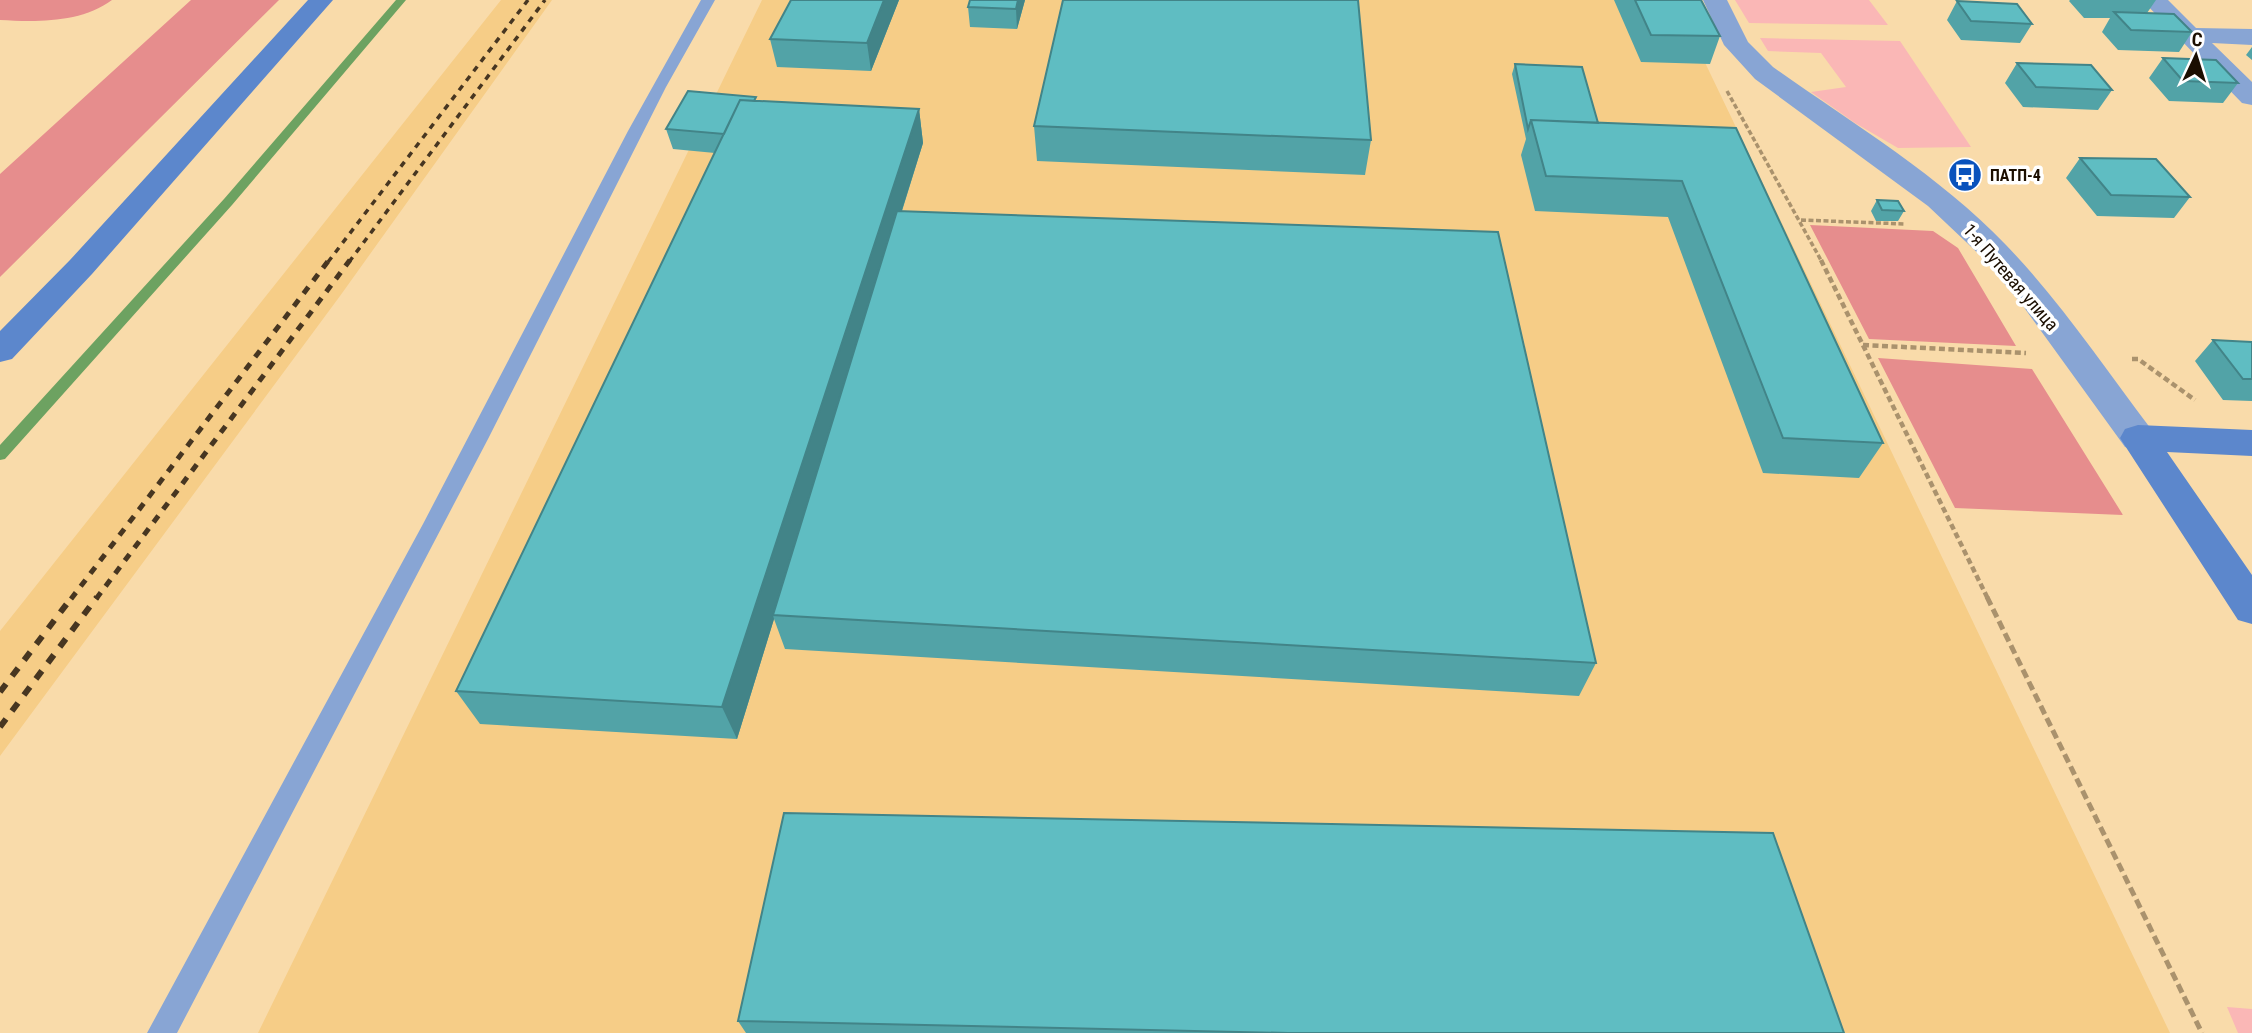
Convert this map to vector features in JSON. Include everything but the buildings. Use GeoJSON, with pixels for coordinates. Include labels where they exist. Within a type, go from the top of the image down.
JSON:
{"type":"FeatureCollection","features":[{"type":"Feature","properties":{"kind":"main road"},"geometry":{"type":"LineString","coordinates":[[0,351],[80,267],[321,0]]}},
{"type":"Feature","properties":{"kind":"main road"},"geometry":{"type":"LineString","coordinates":[[2138,438],[2252,443]]}},
{"type":"Feature","properties":{"kind":"main road","name":"1-я Путевая улица"},"geometry":{"type":"LineString","coordinates":[[2138,438],[2252,608]]}},
{"type":"Feature","properties":{"kind":"street","name":"1-я Путевая улица"},"geometry":{"type":"LineString","coordinates":[[1714,0],[1737,46],[1764,73],[1963,221],[2035,299],[2138,438]]}},
{"type":"Feature","properties":{"kind":"street"},"geometry":{"type":"LineString","coordinates":[[2154,0],[2252,97]]}},
{"type":"Feature","properties":{"kind":"street"},"geometry":{"type":"LineString","coordinates":[[2190,35],[2252,37]]}},
{"type":"Feature","properties":{"kind":"lane"},"geometry":{"type":"LineString","coordinates":[[161,1033],[339,704],[525,351],[675,55],[708,0]]}},
{"type":"Feature","properties":{"kind":"path"},"geometry":{"type":"LineString","coordinates":[[1721,81],[1801,220],[2202,1033]]}},
{"type":"Feature","properties":{"kind":"path"},"geometry":{"type":"LineString","coordinates":[[1801,220],[1917,225]]}},
{"type":"Feature","properties":{"kind":"path"},"geometry":{"type":"LineString","coordinates":[[1862,345],[2138,359],[2206,408]]}},
{"type":"Feature","properties":{"kind":"shaded area"},"geometry":{"type":"Polygon","coordinates":[[[0,0],[112,0],[100,8],[73,17],[29,21],[0,20],[0,0]]]}},
{"type":"Feature","properties":{"kind":"shaded area"},"geometry":{"type":"Polygon","coordinates":[[[191,0],[279,0],[0,277],[0,174],[191,0]]]}},
{"type":"Feature","properties":{"kind":"shaded area"},"geometry":{"type":"Polygon","coordinates":[[[501,0],[552,0],[340,296],[0,756],[0,631],[501,0]]]}},
{"type":"Feature","properties":{"kind":"shaded area"},"geometry":{"type":"Polygon","coordinates":[[[762,0],[1675,0],[2170,1033],[258,1033],[762,0]]]}},
{"type":"Feature","properties":{"kind":"shaded area"},"geometry":{"type":"Polygon","coordinates":[[[1735,0],[1869,0],[1888,25],[1749,23],[1735,0]]]}},
{"type":"Feature","properties":{"kind":"shaded area"},"geometry":{"type":"Polygon","coordinates":[[[1760,38],[1900,41],[1971,147],[1898,148],[1855,123],[1811,92],[1846,87],[1821,53],[1768,51],[1760,38]]]}},
{"type":"Feature","properties":{"kind":"shaded area"},"geometry":{"type":"Polygon","coordinates":[[[1810,225],[1933,231],[1958,248],[2016,346],[1869,339],[1810,225]]]}},
{"type":"Feature","properties":{"kind":"shaded area"},"geometry":{"type":"Polygon","coordinates":[[[1878,358],[2032,369],[2123,515],[1955,508],[1878,358]]]}},
{"type":"Feature","properties":{"kind":"shaded area"},"geometry":{"type":"Polygon","coordinates":[[[2227,1007],[2252,1009],[2252,1033],[2238,1033],[2227,1007]]]}},
{"type":"Feature","properties":{"kind":"waterway"},"geometry":{"type":"LineString","coordinates":[[0,455],[228,202],[401,0]]}},
{"type":"Feature","properties":{"kind":"railway"},"geometry":{"type":"LineString","coordinates":[[328,262],[528,0]]}},
{"type":"Feature","properties":{"kind":"railway"},"geometry":{"type":"LineString","coordinates":[[349,262],[545,0]]}},
{"type":"Feature","properties":{"kind":"railway"},"geometry":{"type":"LineString","coordinates":[[71,599],[329,260]]}},
{"type":"Feature","properties":{"kind":"railway"},"geometry":{"type":"LineString","coordinates":[[96,599],[350,260]]}},
{"type":"Feature","properties":{"kind":"railway"},"geometry":{"type":"LineString","coordinates":[[0,692],[72,597]]}},
{"type":"Feature","properties":{"kind":"railway"},"geometry":{"type":"LineString","coordinates":[[0,727],[97,597]]}},
{"type":"Feature","properties":{"kind":"place","name":"ПАТП-4"},"geometry":{"type":"Point","coordinates":[1965,175]}}]}
